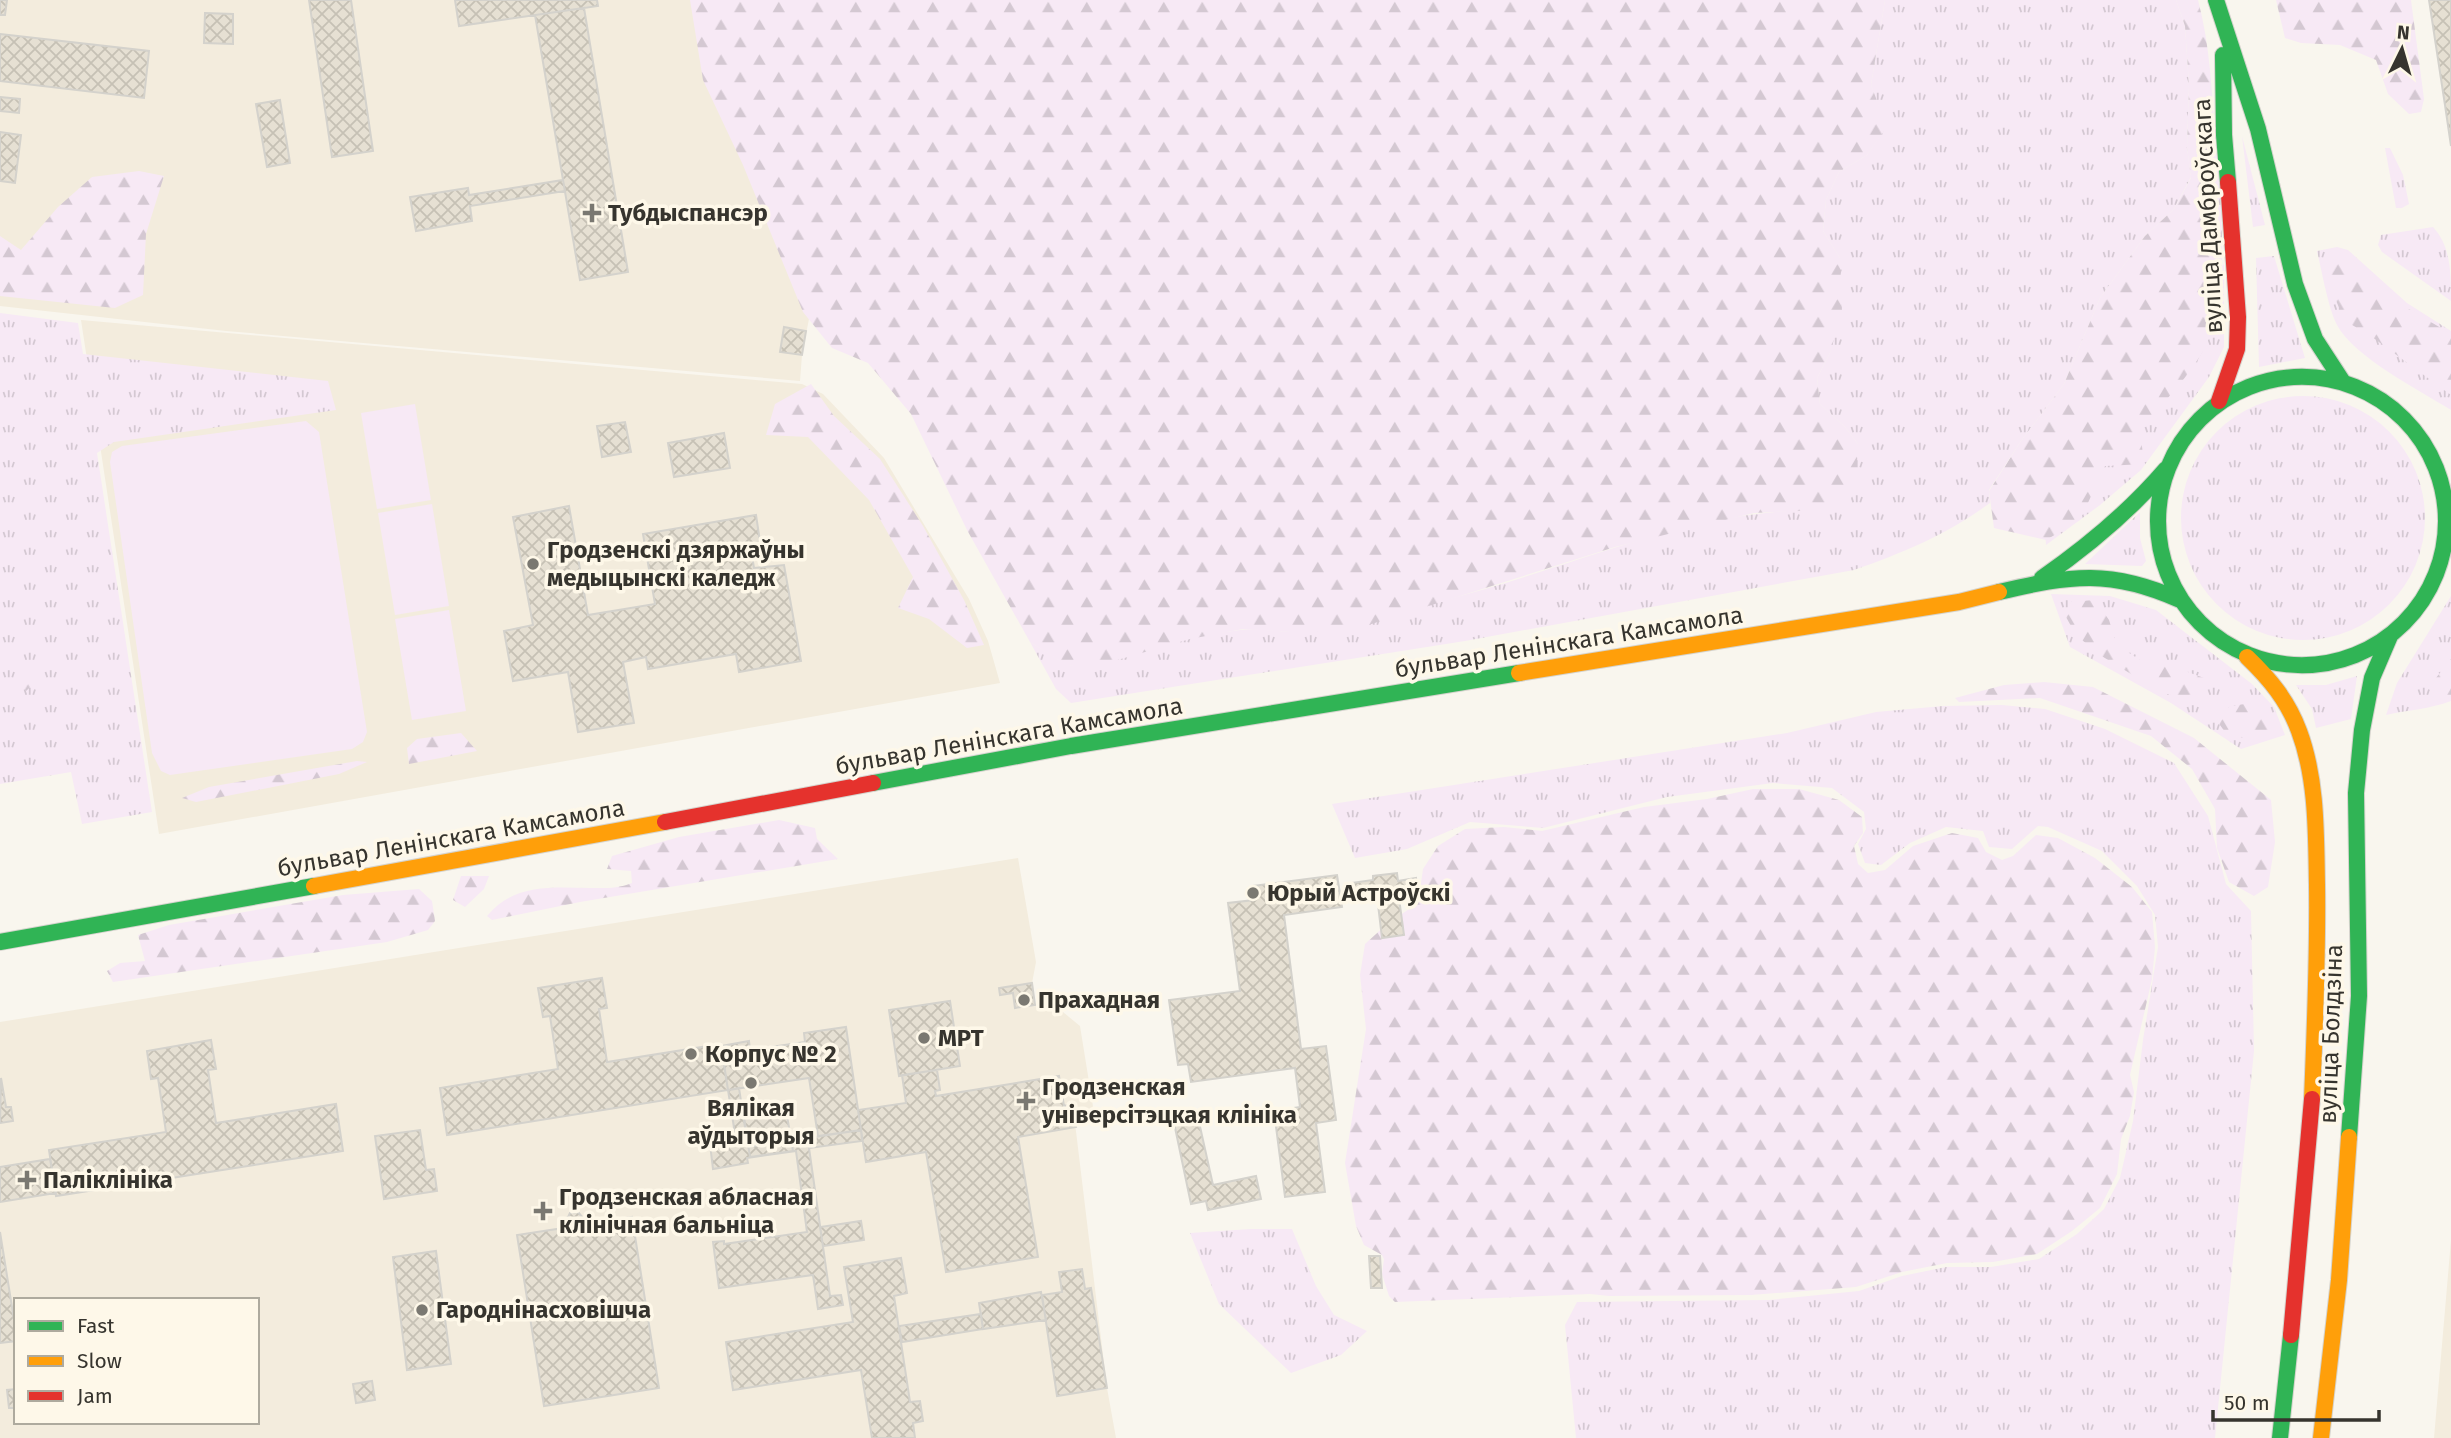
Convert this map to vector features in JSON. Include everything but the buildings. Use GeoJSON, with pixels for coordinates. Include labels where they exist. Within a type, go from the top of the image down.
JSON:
{"type":"FeatureCollection","features":[{"type":"Feature","properties":{"kind":"main road","name":"вуліца Дамброўскага"},"geometry":{"type":"LineString","coordinates":[[2216,0],[2258,129],[2295,284],[2315,339],[2343,382]]}},
{"type":"Feature","properties":{"kind":"main road","name":"вуліца Дамброўскага"},"geometry":{"type":"LineString","coordinates":[[2219,401],[2237,349],[2238,317],[2225,139],[2223,26]]}},
{"type":"Feature","properties":{"kind":"main road"},"geometry":{"type":"LineString","coordinates":[[2225,139],[2234,127],[2241,124],[2258,129]]}},
{"type":"Feature","properties":{"kind":"main road"},"geometry":{"type":"LineString","coordinates":[[2402,416],[2424,442],[2440,477],[2447,515],[2447,551],[2432,585],[2414,613],[2390,636],[2357,655],[2320,665],[2281,665],[2244,654],[2208,632],[2179,600],[2161,558],[2157,513],[2166,469],[2179,443],[2219,401],[2258,383],[2301,376],[2343,382],[2374,396],[2402,416],[2435,431]]}},
{"type":"Feature","properties":{"kind":"main road","name":"бульвар Ленінскага Камсамола"},"geometry":{"type":"LineString","coordinates":[[2029,587],[2086,548],[2116,523],[2143,497],[2166,469]]}},
{"type":"Feature","properties":{"kind":"main road","name":"бульвар Ленінскага Камсамола"},"geometry":{"type":"LineString","coordinates":[[0,942],[452,862],[1071,746],[1945,604],[2077,577],[2111,578],[2149,586],[2179,600]]}},
{"type":"Feature","properties":{"kind":"main road","name":"вуліца Болдзіна"},"geometry":{"type":"LineString","coordinates":[[2319,1438],[2339,1280],[2359,996],[2356,793],[2362,730],[2372,678],[2390,636]]}},
{"type":"Feature","properties":{"kind":"main road","name":"вуліца Болдзіна"},"geometry":{"type":"LineString","coordinates":[[2244,654],[2277,686],[2291,711],[2309,776],[2315,818],[2317,1006],[2290,1431]]}},
{"type":"Feature","properties":{"kind":"main road"},"geometry":{"type":"LineString","coordinates":[[2290,1431],[2314,1429],[2319,1438]]}},
{"type":"Feature","properties":{"kind":"shaded area"},"geometry":{"type":"Polygon","coordinates":[[[0,0],[814,0],[813,298],[800,381],[226,331],[0,306],[0,0]]]}},
{"type":"Feature","properties":{"kind":"shaded area","name":"Гродзенскі дзяржаўны медыцынскі каледж"},"geometry":{"type":"Polygon","coordinates":[[[81,320],[802,384],[823,394],[884,458],[969,599],[988,641],[1000,683],[159,834],[81,320]]]}},
{"type":"Feature","properties":{"kind":"shaded area","name":"Гродзенская абласная клінічная бальніца"},"geometry":{"type":"Polygon","coordinates":[[[1018,858],[1036,962],[1032,983],[1035,1004],[1052,1003],[1080,1026],[1095,1119],[1075,1123],[1107,1388],[1116,1438],[0,1438],[0,1022],[1018,858]]]}},
{"type":"Feature","properties":{"kind":"shaded area"},"geometry":{"type":"Polygon","coordinates":[[[2451,1240],[2451,1438],[2434,1438],[2451,1240]]]}},
{"type":"Feature","properties":{"kind":"green space"},"geometry":{"type":"Polygon","coordinates":[[[690,0],[1885,0],[1871,85],[1887,127],[1867,155],[1839,172],[1826,200],[1823,231],[1840,258],[1842,312],[1830,353],[1817,378],[1820,404],[1845,427],[1858,444],[1856,482],[1851,499],[1820,510],[1754,513],[1615,547],[1362,627],[1306,633],[1243,629],[1190,639],[1107,663],[1068,666],[1030,642],[967,530],[911,414],[868,363],[832,348],[803,312],[743,165],[703,80],[690,0]]]}},
{"type":"Feature","properties":{"kind":"green space"},"geometry":{"type":"Polygon","coordinates":[[[1885,0],[2176,0],[2185,26],[2189,85],[2187,147],[2191,177],[2174,209],[2145,236],[2100,298],[2064,384],[2021,441],[1989,490],[1990,503],[1925,542],[1854,570],[1465,641],[1071,703],[1056,689],[1030,642],[1069,666],[1240,630],[1310,632],[1465,595],[1692,526],[1734,517],[1820,510],[1858,444],[1845,427],[1820,404],[1817,378],[1830,353],[1840,258],[1823,231],[1826,200],[1839,172],[1867,155],[1886,127],[1871,85],[1885,0]]]}},
{"type":"Feature","properties":{"kind":"green space"},"geometry":{"type":"Polygon","coordinates":[[[2176,0],[2198,0],[2208,51],[2222,243],[2222,272],[2214,323],[2206,345],[2193,366],[2140,429],[2144,464],[2105,466],[2080,520],[2046,540],[1994,528],[1989,491],[2021,441],[2064,384],[2100,298],[2145,236],[2174,209],[2191,178],[2187,147],[2189,85],[2185,26],[2176,0]]]}},
{"type":"Feature","properties":{"kind":"green space"},"geometry":{"type":"Polygon","coordinates":[[[2276,0],[2411,0],[2424,99],[2421,112],[2409,114],[2388,94],[2376,60],[2340,45],[2301,43],[2285,38],[2276,0]]]}},
{"type":"Feature","properties":{"kind":"green space"},"geometry":{"type":"Polygon","coordinates":[[[2242,136],[2265,225],[2253,227],[2242,136]]]}},
{"type":"Feature","properties":{"kind":"green space"},"geometry":{"type":"Polygon","coordinates":[[[2385,148],[2390,148],[2403,175],[2409,204],[2402,208],[2396,208],[2385,148]]]}},
{"type":"Feature","properties":{"kind":"green space"},"geometry":{"type":"Polygon","coordinates":[[[139,171],[164,176],[146,234],[143,295],[115,308],[0,296],[0,236],[21,250],[58,207],[92,177],[139,171]]]}},
{"type":"Feature","properties":{"kind":"green space"},"geometry":{"type":"Polygon","coordinates":[[[2433,227],[2447,252],[2451,301],[2382,252],[2378,245],[2381,235],[2433,227]]]}},
{"type":"Feature","properties":{"kind":"green space"},"geometry":{"type":"Polygon","coordinates":[[[2337,247],[2348,250],[2407,303],[2451,331],[2451,410],[2372,361],[2345,337],[2334,318],[2317,251],[2337,247]]]}},
{"type":"Feature","properties":{"kind":"green space"},"geometry":{"type":"Polygon","coordinates":[[[2342,250],[2397,302],[2446,331],[2451,337],[2451,395],[2368,334],[2345,321],[2326,278],[2330,261],[2342,250]]]}},
{"type":"Feature","properties":{"kind":"green space"},"geometry":{"type":"Polygon","coordinates":[[[2274,256],[2305,358],[2259,367],[2256,258],[2274,256]]]}},
{"type":"Feature","properties":{"kind":"green space"},"geometry":{"type":"Polygon","coordinates":[[[2224,264],[2224,347],[2209,377],[2141,470],[2046,545],[2043,494],[2224,264]]]}},
{"type":"Feature","properties":{"kind":"green space"},"geometry":{"type":"Polygon","coordinates":[[[0,313],[78,323],[83,354],[328,381],[336,410],[114,442],[97,453],[152,812],[82,824],[71,772],[0,784],[0,313]]]}},
{"type":"Feature","properties":{"kind":"green space"},"geometry":{"type":"Polygon","coordinates":[[[811,384],[834,416],[880,459],[923,526],[964,600],[984,645],[967,648],[929,619],[898,608],[913,577],[869,500],[808,437],[766,435],[775,404],[811,384]]]}},
{"type":"Feature","properties":{"kind":"green space"},"geometry":{"type":"Polygon","coordinates":[[[2303,396],[2350,405],[2389,432],[2416,471],[2425,518],[2416,565],[2389,604],[2350,631],[2303,640],[2256,631],[2217,604],[2190,565],[2181,518],[2190,471],[2217,432],[2256,405],[2303,396]]]}},
{"type":"Feature","properties":{"kind":"green space"},"geometry":{"type":"Polygon","coordinates":[[[415,404],[431,500],[377,509],[361,413],[415,404]]]}},
{"type":"Feature","properties":{"kind":"green space"},"geometry":{"type":"Polygon","coordinates":[[[306,421],[319,432],[367,732],[363,742],[352,749],[170,775],[161,771],[152,753],[110,462],[112,452],[122,446],[306,421]]]}},
{"type":"Feature","properties":{"kind":"green space"},"geometry":{"type":"Polygon","coordinates":[[[432,504],[449,606],[395,615],[378,513],[432,504]]]}},
{"type":"Feature","properties":{"kind":"green space"},"geometry":{"type":"Polygon","coordinates":[[[2140,512],[2140,538],[2146,561],[2142,566],[2085,564],[2140,512]]]}},
{"type":"Feature","properties":{"kind":"green space"},"geometry":{"type":"Polygon","coordinates":[[[2051,594],[2110,596],[2156,610],[2252,684],[2274,707],[2285,735],[2241,749],[2171,703],[2070,647],[2051,594]]]}},
{"type":"Feature","properties":{"kind":"green space"},"geometry":{"type":"Polygon","coordinates":[[[2451,596],[2451,701],[2386,715],[2397,683],[2451,596]]]}},
{"type":"Feature","properties":{"kind":"green space"},"geometry":{"type":"Polygon","coordinates":[[[2095,600],[2109,620],[2117,645],[2146,664],[2169,665],[2204,678],[2190,699],[2162,693],[2100,655],[2076,635],[2066,617],[2069,602],[2095,600]]]}},
{"type":"Feature","properties":{"kind":"green space"},"geometry":{"type":"Polygon","coordinates":[[[449,610],[466,711],[412,720],[395,619],[449,610]]]}},
{"type":"Feature","properties":{"kind":"green space"},"geometry":{"type":"Polygon","coordinates":[[[2451,659],[2451,695],[2443,701],[2428,688],[2451,659]]]}},
{"type":"Feature","properties":{"kind":"green space"},"geometry":{"type":"Polygon","coordinates":[[[28,666],[40,678],[26,691],[15,676],[28,666]]]}},
{"type":"Feature","properties":{"kind":"green space"},"geometry":{"type":"Polygon","coordinates":[[[2357,676],[2351,719],[2316,728],[2312,709],[2296,685],[2326,685],[2357,676]]]}},
{"type":"Feature","properties":{"kind":"green space"},"geometry":{"type":"Polygon","coordinates":[[[2044,682],[2093,687],[2194,738],[2271,800],[2275,842],[2268,887],[2254,896],[2229,882],[2217,848],[2215,809],[2192,769],[2151,736],[2040,698],[1959,702],[1955,698],[2004,685],[2044,682]]]}},
{"type":"Feature","properties":{"kind":"green space"},"geometry":{"type":"Polygon","coordinates":[[[2245,704],[2272,726],[2258,737],[2228,736],[2217,721],[2230,706],[2245,704]]]}},
{"type":"Feature","properties":{"kind":"green space"},"geometry":{"type":"Polygon","coordinates":[[[2002,705],[2045,709],[2105,729],[2174,763],[2208,816],[2226,884],[2251,911],[2254,1051],[2215,1438],[1576,1438],[1565,1325],[1577,1302],[1769,1300],[1859,1291],[1902,1276],[1946,1267],[1991,1267],[2039,1259],[2077,1234],[2104,1209],[2120,1178],[2133,1121],[2158,947],[2155,915],[2137,886],[2102,851],[2048,827],[2038,826],[2012,849],[1989,847],[1983,831],[1946,827],[1910,843],[1881,865],[1865,863],[1858,844],[1866,829],[1864,812],[1832,788],[1773,783],[1667,797],[1543,828],[1470,822],[1407,849],[1355,858],[1332,804],[1787,733],[1876,712],[1943,706],[2002,705]]]}},
{"type":"Feature","properties":{"kind":"green space"},"geometry":{"type":"Polygon","coordinates":[[[461,733],[477,751],[409,764],[407,748],[417,739],[461,733]]]}},
{"type":"Feature","properties":{"kind":"green space"},"geometry":{"type":"Polygon","coordinates":[[[357,761],[367,762],[339,774],[196,802],[182,798],[209,787],[357,761]]]}},
{"type":"Feature","properties":{"kind":"green space"},"geometry":{"type":"Polygon","coordinates":[[[1753,789],[1799,789],[1839,800],[1862,817],[1863,833],[1854,846],[1858,864],[1868,873],[1885,870],[1913,846],[1952,833],[1978,838],[1986,852],[2002,860],[2013,856],[2036,835],[2058,838],[2095,858],[2132,887],[2152,912],[2155,947],[2152,979],[2130,1075],[2134,1092],[2130,1116],[2121,1139],[2117,1174],[2100,1208],[2037,1254],[1993,1262],[1947,1263],[1902,1272],[1856,1287],[1751,1295],[1590,1294],[1395,1302],[1389,1296],[1382,1274],[1382,1255],[1364,1245],[1356,1226],[1345,1163],[1366,1029],[1360,975],[1365,944],[1387,924],[1415,905],[1423,869],[1438,846],[1465,829],[1504,827],[1542,831],[1644,807],[1707,799],[1753,789]]]}},
{"type":"Feature","properties":{"kind":"green space"},"geometry":{"type":"Polygon","coordinates":[[[779,820],[815,828],[817,839],[838,859],[580,902],[492,920],[487,916],[508,898],[533,890],[560,887],[610,888],[632,883],[631,871],[607,869],[612,856],[679,837],[779,820]]]}},
{"type":"Feature","properties":{"kind":"green space"},"geometry":{"type":"Polygon","coordinates":[[[461,876],[489,876],[484,889],[465,907],[453,900],[461,876]]]}},
{"type":"Feature","properties":{"kind":"green space"},"geometry":{"type":"Polygon","coordinates":[[[419,889],[432,901],[435,921],[428,930],[387,942],[113,982],[107,971],[120,963],[145,961],[138,935],[169,925],[343,895],[419,889]]]}},
{"type":"Feature","properties":{"kind":"green space"},"geometry":{"type":"Polygon","coordinates":[[[1292,1229],[1316,1286],[1334,1315],[1367,1331],[1341,1355],[1291,1373],[1219,1304],[1190,1233],[1292,1229]]]}},
{"type":"Feature","properties":{"kind":"traffic: fast"},"geometry":{"type":"LineString","coordinates":[[2216,0],[2258,129],[2295,284],[2315,339],[2343,382]]}},
{"type":"Feature","properties":{"kind":"traffic: fast"},"geometry":{"type":"LineString","coordinates":[[2223,55],[2224,135],[2228,182]]}},
{"type":"Feature","properties":{"kind":"traffic: fast"},"geometry":{"type":"LineString","coordinates":[[2288,377],[2316,377],[2344,383],[2370,394],[2394,409],[2414,429],[2429,453],[2440,479],[2446,521],[2444,549],[2429,589],[2414,613],[2394,633],[2370,648],[2344,659],[2316,665],[2288,665],[2260,659],[2234,648],[2210,633],[2190,613],[2175,589],[2164,563],[2158,535],[2158,507],[2164,479],[2175,453],[2190,429],[2210,409],[2234,394],[2260,383],[2288,377]]}},
{"type":"Feature","properties":{"kind":"traffic: fast"},"geometry":{"type":"LineString","coordinates":[[2042,578],[2108,527],[2166,469]]}},
{"type":"Feature","properties":{"kind":"traffic: fast"},"geometry":{"type":"LineString","coordinates":[[1999,592],[2048,582],[2091,578],[2133,583],[2180,600]]}},
{"type":"Feature","properties":{"kind":"traffic: fast"},"geometry":{"type":"LineString","coordinates":[[2349,1137],[2359,996],[2356,793],[2362,730],[2372,678],[2390,636]]}},
{"type":"Feature","properties":{"kind":"traffic: fast"},"geometry":{"type":"LineString","coordinates":[[873,783],[1071,746],[1519,673]]}},
{"type":"Feature","properties":{"kind":"traffic: fast"},"geometry":{"type":"LineString","coordinates":[[0,942],[314,886]]}},
{"type":"Feature","properties":{"kind":"traffic: fast"},"geometry":{"type":"LineString","coordinates":[[2280,1438],[2291,1335]]}},
{"type":"Feature","properties":{"kind":"traffic: slow"},"geometry":{"type":"LineString","coordinates":[[1519,673],[1959,602],[1999,592]]}},
{"type":"Feature","properties":{"kind":"traffic: slow"},"geometry":{"type":"LineString","coordinates":[[2247,657],[2284,700],[2305,749],[2312,787],[2316,826],[2317,912],[2312,1099]]}},
{"type":"Feature","properties":{"kind":"traffic: slow"},"geometry":{"type":"LineString","coordinates":[[314,886],[665,822]]}},
{"type":"Feature","properties":{"kind":"traffic: slow"},"geometry":{"type":"LineString","coordinates":[[2321,1438],[2339,1280],[2349,1137]]}},
{"type":"Feature","properties":{"kind":"traffic: jam"},"geometry":{"type":"LineString","coordinates":[[2219,401],[2237,349],[2238,317],[2228,182]]}},
{"type":"Feature","properties":{"kind":"traffic: jam"},"geometry":{"type":"LineString","coordinates":[[665,822],[873,783]]}},
{"type":"Feature","properties":{"kind":"traffic: jam"},"geometry":{"type":"LineString","coordinates":[[2291,1335],[2312,1099]]}},
{"type":"Feature","properties":{"kind":"place","name":"Тубдыспансэр"},"geometry":{"type":"Point","coordinates":[592,213]}},
{"type":"Feature","properties":{"kind":"place","name":"Гродзенскі дзяржаўны медыцынскі каледж"},"geometry":{"type":"Point","coordinates":[533,564]}},
{"type":"Feature","properties":{"kind":"place","name":"Юрый Астроўскі"},"geometry":{"type":"Point","coordinates":[1253,893]}},
{"type":"Feature","properties":{"kind":"place","name":"Прахадная"},"geometry":{"type":"Point","coordinates":[1024,1000]}},
{"type":"Feature","properties":{"kind":"place","name":"МРТ"},"geometry":{"type":"Point","coordinates":[924,1038]}},
{"type":"Feature","properties":{"kind":"place","name":"Корпус № 2"},"geometry":{"type":"Point","coordinates":[691,1054]}},
{"type":"Feature","properties":{"kind":"place","name":"Вялікая аўдыторыя"},"geometry":{"type":"Point","coordinates":[751,1083]}},
{"type":"Feature","properties":{"kind":"place","name":"Гродзенская універсітэцкая клініка"},"geometry":{"type":"Point","coordinates":[1026,1101]}},
{"type":"Feature","properties":{"kind":"place","name":"Паліклініка"},"geometry":{"type":"Point","coordinates":[27,1180]}},
{"type":"Feature","properties":{"kind":"place","name":"Гродзенская абласная клінічная бальніца"},"geometry":{"type":"Point","coordinates":[543,1211]}},
{"type":"Feature","properties":{"kind":"place","name":"Гароднінасховішча"},"geometry":{"type":"Point","coordinates":[422,1310]}}]}
